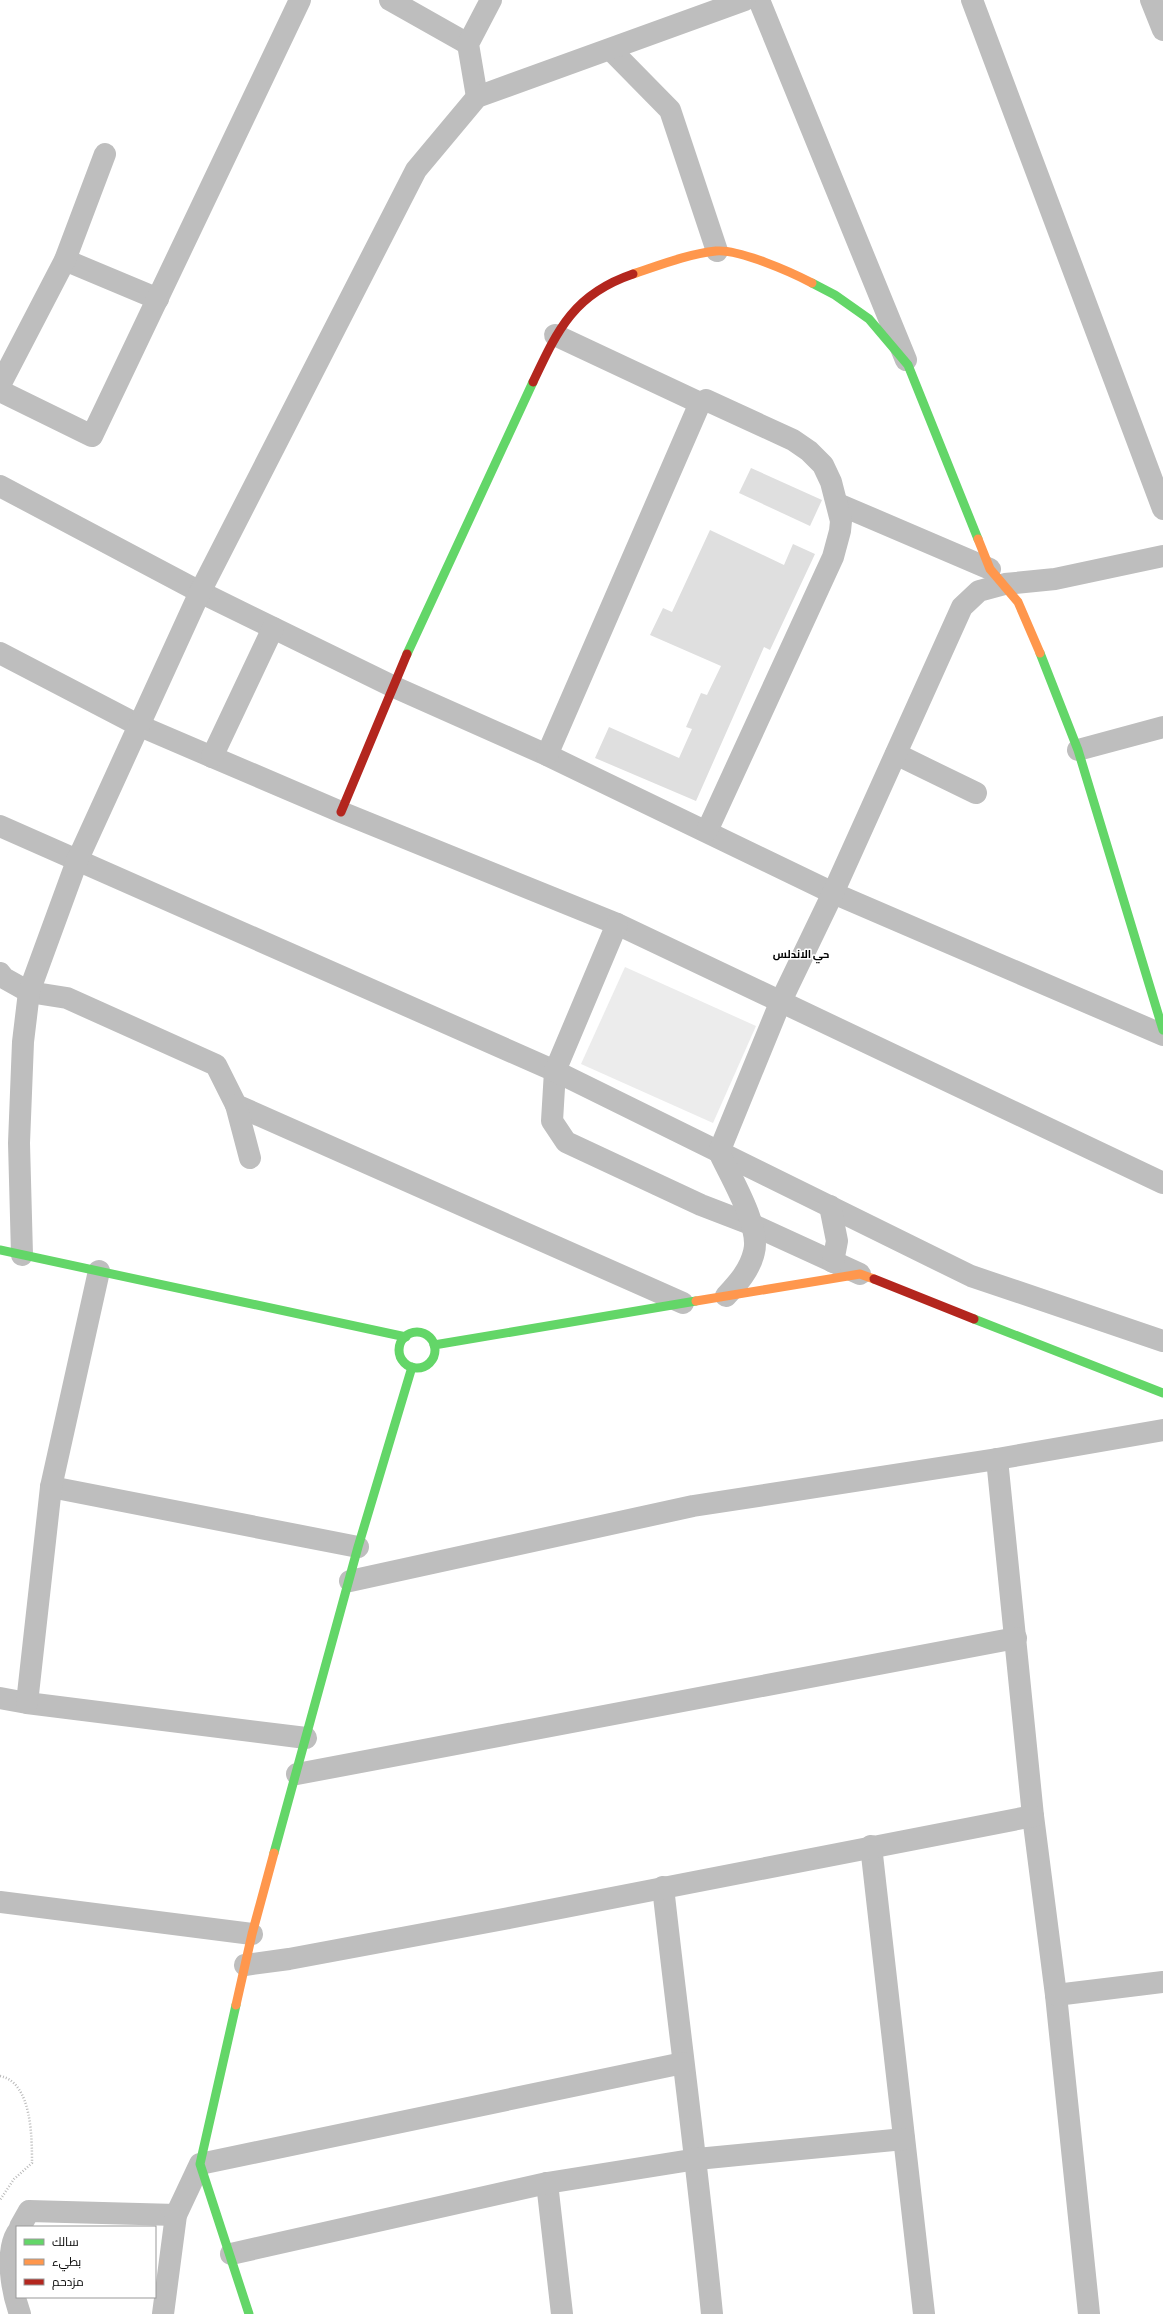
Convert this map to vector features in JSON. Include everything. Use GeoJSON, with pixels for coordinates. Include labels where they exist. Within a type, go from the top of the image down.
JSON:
{"type":"FeatureCollection","features":[{"type":"Feature","properties":{"kind":"main road"},"geometry":{"type":"LineString","coordinates":[[341,812],[392,686],[555,335],[577,306],[598,290],[628,276],[676,260],[717,251],[743,255],[775,266],[835,295],[869,319],[908,365],[990,569],[1005,584],[1018,602],[1078,750],[1163,1030]]}},
{"type":"Feature","properties":{"kind":"main road"},"geometry":{"type":"LineString","coordinates":[[0,1250],[406,1337],[420,1333],[429,1337],[434,1345],[434,1357],[425,1366],[412,1368],[406,1364],[399,1350],[406,1337]]}},
{"type":"Feature","properties":{"kind":"main road"},"geometry":{"type":"LineString","coordinates":[[434,1345],[860,1274],[1163,1393]]}},
{"type":"Feature","properties":{"kind":"main road"},"geometry":{"type":"LineString","coordinates":[[249,2314],[231,2254],[200,2164],[252,1934],[298,1774],[306,1738],[350,1582],[358,1547],[412,1368]]}},
{"type":"Feature","properties":{"kind":"street"},"geometry":{"type":"LineString","coordinates":[[0,391],[92,436],[300,0]]}},
{"type":"Feature","properties":{"kind":"street"},"geometry":{"type":"LineString","coordinates":[[390,0],[468,44]]}},
{"type":"Feature","properties":{"kind":"street"},"geometry":{"type":"LineString","coordinates":[[477,97],[468,44],[491,0]]}},
{"type":"Feature","properties":{"kind":"street"},"geometry":{"type":"LineString","coordinates":[[22,1255],[20,1143],[23,1042],[28,992],[77,861],[200,592],[416,170],[477,97],[745,0]]}},
{"type":"Feature","properties":{"kind":"street"},"geometry":{"type":"LineString","coordinates":[[759,0],[908,365]]}},
{"type":"Feature","properties":{"kind":"street"},"geometry":{"type":"LineString","coordinates":[[972,0],[1163,508]]}},
{"type":"Feature","properties":{"kind":"street"},"geometry":{"type":"LineString","coordinates":[[1151,0],[1163,30]]}},
{"type":"Feature","properties":{"kind":"street"},"geometry":{"type":"LineString","coordinates":[[610,50],[670,110],[717,251]]}},
{"type":"Feature","properties":{"kind":"street"},"geometry":{"type":"LineString","coordinates":[[0,385],[65,260],[105,154]]}},
{"type":"Feature","properties":{"kind":"street"},"geometry":{"type":"LineString","coordinates":[[65,260],[158,300]]}},
{"type":"Feature","properties":{"kind":"street"},"geometry":{"type":"LineString","coordinates":[[555,335],[700,403]]}},
{"type":"Feature","properties":{"kind":"street"},"geometry":{"type":"LineString","coordinates":[[547,755],[700,403],[706,400],[793,440],[809,451],[823,465],[831,482],[838,504],[840,531],[833,557],[708,831]]}},
{"type":"Feature","properties":{"kind":"street"},"geometry":{"type":"LineString","coordinates":[[0,486],[200,592],[392,686],[547,755],[708,831],[833,893],[1163,1036]]}},
{"type":"Feature","properties":{"kind":"street"},"geometry":{"type":"LineString","coordinates":[[838,504],[990,569]]}},
{"type":"Feature","properties":{"kind":"street"},"geometry":{"type":"LineString","coordinates":[[726,1296],[741,1279],[751,1262],[756,1240],[753,1225],[719,1152],[780,1003],[833,893],[962,607],[979,591],[1005,584],[1055,579],[1163,556]]}},
{"type":"Feature","properties":{"kind":"street"},"geometry":{"type":"LineString","coordinates":[[212,757],[273,628]]}},
{"type":"Feature","properties":{"kind":"street"},"geometry":{"type":"LineString","coordinates":[[0,653],[140,726],[341,812],[616,924],[780,1003],[1163,1183]]}},
{"type":"Feature","properties":{"kind":"street"},"geometry":{"type":"LineString","coordinates":[[1078,750],[1163,727]]}},
{"type":"Feature","properties":{"kind":"street"},"geometry":{"type":"LineString","coordinates":[[896,754],[976,793]]}},
{"type":"Feature","properties":{"kind":"street"},"geometry":{"type":"LineString","coordinates":[[0,826],[555,1071],[971,1276],[1163,1341]]}},
{"type":"Feature","properties":{"kind":"street"},"geometry":{"type":"LineString","coordinates":[[616,924],[555,1071],[552,1121],[566,1142],[701,1205],[753,1225],[860,1274]]}},
{"type":"Feature","properties":{"kind":"street"},"geometry":{"type":"LineString","coordinates":[[0,973],[4,978],[28,992],[67,998],[216,1065],[236,1105],[250,1158]]}},
{"type":"Feature","properties":{"kind":"street"},"geometry":{"type":"LineString","coordinates":[[236,1105],[682,1304]]}},
{"type":"Feature","properties":{"kind":"street"},"geometry":{"type":"LineString","coordinates":[[830,1206],[837,1240],[833,1262]]}},
{"type":"Feature","properties":{"kind":"street"},"geometry":{"type":"LineString","coordinates":[[27,1703],[51,1487],[99,1271]]}},
{"type":"Feature","properties":{"kind":"street"},"geometry":{"type":"LineString","coordinates":[[350,1582],[694,1506],[997,1459],[1163,1430]]}},
{"type":"Feature","properties":{"kind":"street"},"geometry":{"type":"LineString","coordinates":[[997,1459],[1033,1816],[1056,1995],[1088,2314]]}},
{"type":"Feature","properties":{"kind":"street"},"geometry":{"type":"LineString","coordinates":[[51,1487],[358,1547]]}},
{"type":"Feature","properties":{"kind":"street"},"geometry":{"type":"LineString","coordinates":[[298,1774],[1016,1638]]}},
{"type":"Feature","properties":{"kind":"street"},"geometry":{"type":"LineString","coordinates":[[0,1698],[27,1703],[306,1738]]}},
{"type":"Feature","properties":{"kind":"street"},"geometry":{"type":"LineString","coordinates":[[245,1965],[289,1959],[1033,1816]]}},
{"type":"Feature","properties":{"kind":"street"},"geometry":{"type":"LineString","coordinates":[[871,1846],[924,2314]]}},
{"type":"Feature","properties":{"kind":"street"},"geometry":{"type":"LineString","coordinates":[[663,1887],[683,2063],[697,2159],[712,2314]]}},
{"type":"Feature","properties":{"kind":"street"},"geometry":{"type":"LineString","coordinates":[[0,1902],[252,1934]]}},
{"type":"Feature","properties":{"kind":"street"},"geometry":{"type":"LineString","coordinates":[[1056,1995],[1163,1982]]}},
{"type":"Feature","properties":{"kind":"street"},"geometry":{"type":"LineString","coordinates":[[163,2314],[176,2215],[200,2164],[683,2063]]}},
{"type":"Feature","properties":{"kind":"street"},"geometry":{"type":"LineString","coordinates":[[231,2254],[547,2183],[697,2159],[904,2139]]}},
{"type":"Feature","properties":{"kind":"street"},"geometry":{"type":"LineString","coordinates":[[547,2183],[562,2314]]}},
{"type":"Feature","properties":{"kind":"street"},"geometry":{"type":"LineString","coordinates":[[21,2226],[29,2211],[176,2215]]}},
{"type":"Feature","properties":{"kind":"street"},"geometry":{"type":"LineString","coordinates":[[16,2235],[11,2247],[14,2297],[20,2314]]}},
{"type":"Feature","properties":{"kind":"path"},"geometry":{"type":"LineString","coordinates":[[0,2076],[7,2078],[25,2099],[32,2135],[32,2163],[14,2179],[0,2200]]}},
{"type":"Feature","properties":{"kind":"shaded area"},"geometry":{"type":"Polygon","coordinates":[[[625,967],[756,1026],[713,1123],[581,1064],[625,967]]]}},
{"type":"Feature","properties":{"kind":"building"},"geometry":{"type":"Polygon","coordinates":[[[751,468],[822,500],[810,526],[739,493],[751,468]]]}},
{"type":"Feature","properties":{"kind":"building"},"geometry":{"type":"Polygon","coordinates":[[[710,530],[784,565],[793,544],[815,554],[770,650],[764,647],[696,801],[595,758],[609,727],[679,758],[692,729],[686,727],[701,693],[707,695],[721,666],[650,635],[663,608],[672,612],[710,530]]]}},
{"type":"Feature","properties":{"kind":"traffic: fast"},"geometry":{"type":"LineString","coordinates":[[812,283],[835,295],[869,319],[908,365],[978,539]]}},
{"type":"Feature","properties":{"kind":"traffic: fast"},"geometry":{"type":"LineString","coordinates":[[407,654],[533,382]]}},
{"type":"Feature","properties":{"kind":"traffic: fast"},"geometry":{"type":"LineString","coordinates":[[1040,653],[1078,750],[1163,1030]]}},
{"type":"Feature","properties":{"kind":"traffic: fast"},"geometry":{"type":"LineString","coordinates":[[0,1250],[406,1337]]}},
{"type":"Feature","properties":{"kind":"traffic: fast"},"geometry":{"type":"LineString","coordinates":[[434,1345],[696,1301]]}},
{"type":"Feature","properties":{"kind":"traffic: fast"},"geometry":{"type":"LineString","coordinates":[[974,1319],[1163,1393]]}},
{"type":"Feature","properties":{"kind":"traffic: fast"},"geometry":{"type":"LineString","coordinates":[[417,1332],[427,1335],[432,1340],[435,1350],[432,1360],[427,1365],[417,1368],[407,1365],[402,1360],[399,1350],[402,1340],[407,1335],[417,1332]]}},
{"type":"Feature","properties":{"kind":"traffic: fast"},"geometry":{"type":"LineString","coordinates":[[274,1853],[358,1547],[412,1367]]}},
{"type":"Feature","properties":{"kind":"traffic: fast"},"geometry":{"type":"LineString","coordinates":[[236,2005],[200,2164],[249,2314]]}},
{"type":"Feature","properties":{"kind":"traffic: slow"},"geometry":{"type":"LineString","coordinates":[[633,274],[674,260],[706,252],[726,251],[765,262],[812,283]]}},
{"type":"Feature","properties":{"kind":"traffic: slow"},"geometry":{"type":"LineString","coordinates":[[978,539],[990,569],[1018,602],[1040,653]]}},
{"type":"Feature","properties":{"kind":"traffic: slow"},"geometry":{"type":"LineString","coordinates":[[696,1301],[860,1274],[874,1279]]}},
{"type":"Feature","properties":{"kind":"traffic: slow"},"geometry":{"type":"LineString","coordinates":[[236,2005],[252,1934],[274,1853]]}},
{"type":"Feature","properties":{"kind":"traffic: jam"},"geometry":{"type":"LineString","coordinates":[[533,382],[560,330],[582,303],[596,292],[613,282],[633,274]]}},
{"type":"Feature","properties":{"kind":"traffic: jam"},"geometry":{"type":"LineString","coordinates":[[341,812],[407,654]]}},
{"type":"Feature","properties":{"kind":"traffic: jam"},"geometry":{"type":"LineString","coordinates":[[874,1279],[974,1319]]}},
{"type":"Feature","properties":{"kind":"district","name":"حي الاندلس"},"geometry":{"type":"Point","coordinates":[801,954]}}]}
